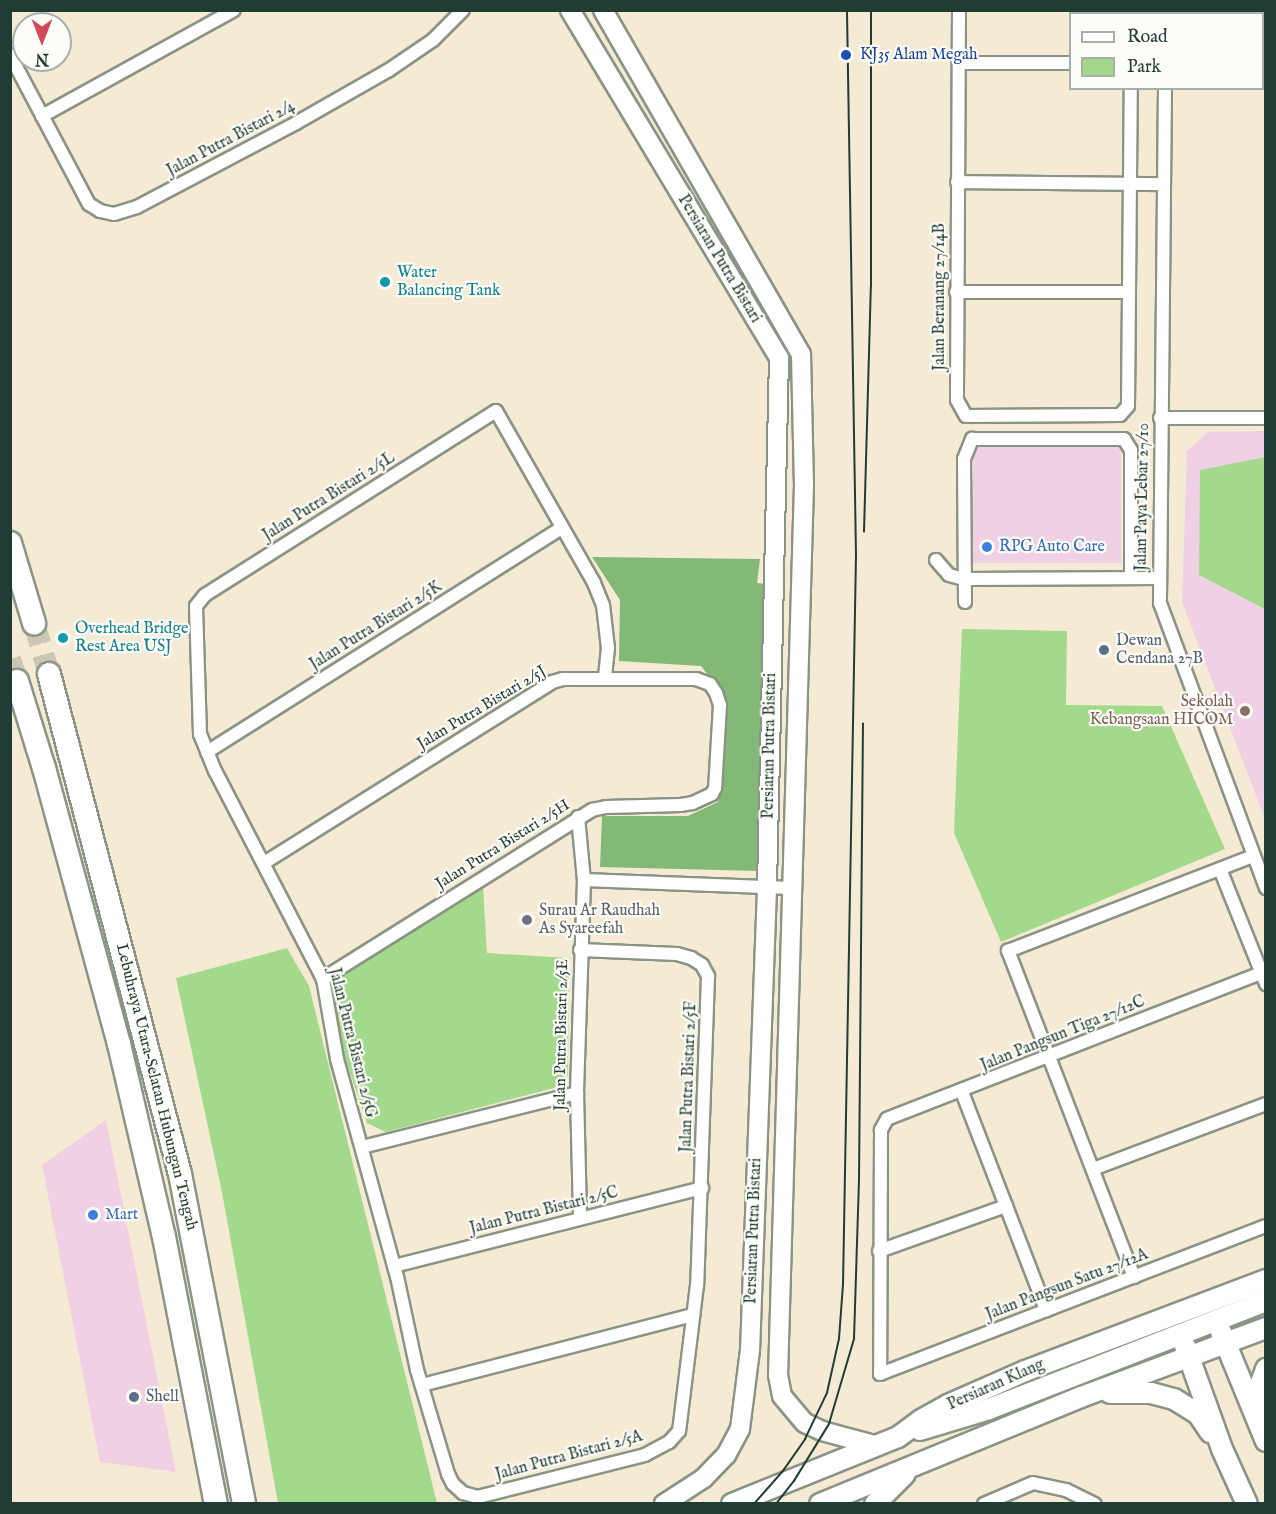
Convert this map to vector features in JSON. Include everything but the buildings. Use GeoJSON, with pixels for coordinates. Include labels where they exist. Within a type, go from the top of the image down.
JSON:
{"type":"FeatureCollection","features":[{"type":"Feature","properties":{"kind":"highway"},"geometry":{"type":"LineString","coordinates":[[10,543],[34,623]]}},
{"type":"Feature","properties":{"kind":"highway","name":"Lebuhraya Utara–Selatan Hubungan Tengah"},"geometry":{"type":"LineString","coordinates":[[49,674],[180,1174],[244,1503]]}},
{"type":"Feature","properties":{"kind":"highway","name":"Lebuhraya Utara–Selatan Hubungan Tengah"},"geometry":{"type":"LineString","coordinates":[[17,681],[44,768],[119,1044],[164,1238],[216,1503]]}},
{"type":"Feature","properties":{"kind":"main road","name":"Persiaran Putra Bistari"},"geometry":{"type":"LineString","coordinates":[[570,10],[779,358],[767,888],[750,1350],[740,1429],[726,1455],[704,1478],[664,1503]]}},
{"type":"Feature","properties":{"kind":"main road","name":"Persiaran Putra Bistari"},"geometry":{"type":"LineString","coordinates":[[603,10],[801,354],[804,485],[778,1375],[782,1396],[805,1423],[822,1431],[878,1446]]}},
{"type":"Feature","properties":{"kind":"main road","name":"Persiaran Klang"},"geometry":{"type":"LineString","coordinates":[[732,1503],[898,1437],[921,1420],[1025,1371],[1266,1280]]}},
{"type":"Feature","properties":{"kind":"main road"},"geometry":{"type":"LineString","coordinates":[[898,1437],[989,1408],[1266,1302]]}},
{"type":"Feature","properties":{"kind":"main road"},"geometry":{"type":"LineString","coordinates":[[1217,1321],[1264,1437]]}},
{"type":"Feature","properties":{"kind":"main road"},"geometry":{"type":"LineString","coordinates":[[820,1503],[909,1470],[1081,1397],[1266,1328]]}},
{"type":"Feature","properties":{"kind":"main road"},"geometry":{"type":"LineString","coordinates":[[1181,1335],[1222,1449],[1247,1503]]}},
{"type":"Feature","properties":{"kind":"main road"},"geometry":{"type":"LineString","coordinates":[[1264,1437],[1261,1383],[1266,1369]]}},
{"type":"Feature","properties":{"kind":"main road"},"geometry":{"type":"LineString","coordinates":[[1081,1397],[1125,1390],[1151,1392],[1174,1399],[1198,1414],[1222,1449]]}},
{"type":"Feature","properties":{"kind":"main road"},"geometry":{"type":"LineString","coordinates":[[875,1503],[909,1470]]}},
{"type":"Feature","properties":{"kind":"street"},"geometry":{"type":"LineString","coordinates":[[42,116],[221,14],[234,10]]}},
{"type":"Feature","properties":{"kind":"street","name":"Jalan Putra Bistari 2/4"},"geometry":{"type":"LineString","coordinates":[[10,55],[89,204],[106,214],[126,212],[296,123],[389,70],[434,40],[463,10]]}},
{"type":"Feature","properties":{"kind":"street","name":"Jalan Beranang 27/14B"},"geometry":{"type":"LineString","coordinates":[[959,10],[957,400],[966,416],[1120,415],[1128,406],[1129,292]]}},
{"type":"Feature","properties":{"kind":"street"},"geometry":{"type":"LineString","coordinates":[[959,63],[1069,63]]}},
{"type":"Feature","properties":{"kind":"street"},"geometry":{"type":"LineString","coordinates":[[956,292],[1129,292],[1131,90]]}},
{"type":"Feature","properties":{"kind":"street","name":"Jalan Paya Lebar 27/10"},"geometry":{"type":"LineString","coordinates":[[1165,90],[1160,603],[1266,888]]}},
{"type":"Feature","properties":{"kind":"street"},"geometry":{"type":"LineString","coordinates":[[957,182],[1164,184]]}},
{"type":"Feature","properties":{"kind":"street","name":"Jalan Putra Bistari 2/5L"},"geometry":{"type":"LineString","coordinates":[[195,621],[196,606],[205,595],[496,411],[562,528]]}},
{"type":"Feature","properties":{"kind":"street"},"geometry":{"type":"LineString","coordinates":[[1160,418],[1266,418]]}},
{"type":"Feature","properties":{"kind":"street"},"geometry":{"type":"LineString","coordinates":[[965,602],[964,459],[972,439],[1124,439],[1131,450],[1131,578]]}},
{"type":"Feature","properties":{"kind":"street"},"geometry":{"type":"LineString","coordinates":[[562,528],[603,604],[608,648],[605,679]]}},
{"type":"Feature","properties":{"kind":"street","name":"Jalan Putra Bistari 2/5K"},"geometry":{"type":"LineString","coordinates":[[207,752],[562,528]]}},
{"type":"Feature","properties":{"kind":"street"},"geometry":{"type":"LineString","coordinates":[[936,560],[949,575],[964,579],[1159,578]]}},
{"type":"Feature","properties":{"kind":"street","name":"Jalan Putra Bistari 2/5G"},"geometry":{"type":"LineString","coordinates":[[195,621],[200,734],[215,771],[323,979],[337,1059],[394,1266],[422,1385]]}},
{"type":"Feature","properties":{"kind":"street","name":"Jalan Putra Bistari 2/5J"},"geometry":{"type":"LineString","coordinates":[[264,862],[552,682],[562,679],[696,679],[710,684],[720,705],[715,788]]}},
{"type":"Feature","properties":{"kind":"street","name":"Jalan Putra Bistari 2/5H"},"geometry":{"type":"LineString","coordinates":[[323,979],[578,817],[606,807],[693,803],[712,794],[715,788]]}},
{"type":"Feature","properties":{"kind":"street","name":"Jalan Putra Bistari 2/5E"},"geometry":{"type":"LineString","coordinates":[[578,817],[584,880],[577,1093],[580,1218]]}},
{"type":"Feature","properties":{"kind":"street"},"geometry":{"type":"LineString","coordinates":[[1134,1277],[1008,951],[1253,856]]}},
{"type":"Feature","properties":{"kind":"street"},"geometry":{"type":"LineString","coordinates":[[1220,869],[1263,978]]}},
{"type":"Feature","properties":{"kind":"street"},"geometry":{"type":"LineString","coordinates":[[584,880],[791,888]]}},
{"type":"Feature","properties":{"kind":"street","name":"Jalan Putra Bistari 2/5F"},"geometry":{"type":"LineString","coordinates":[[580,950],[677,954],[692,958],[702,965],[708,976],[702,1188],[693,1315]]}},
{"type":"Feature","properties":{"kind":"street","name":"Jalan Pangsun Tiga 27/12C"},"geometry":{"type":"LineString","coordinates":[[879,1251],[881,1130],[887,1119],[1263,978]]}},
{"type":"Feature","properties":{"kind":"street"},"geometry":{"type":"LineString","coordinates":[[962,1092],[1046,1310]]}},
{"type":"Feature","properties":{"kind":"street"},"geometry":{"type":"LineString","coordinates":[[362,1147],[577,1093]]}},
{"type":"Feature","properties":{"kind":"street"},"geometry":{"type":"LineString","coordinates":[[1093,1169],[1266,1104]]}},
{"type":"Feature","properties":{"kind":"street","name":"Jalan Putra Bistari 2/5C"},"geometry":{"type":"LineString","coordinates":[[394,1266],[702,1188]]}},
{"type":"Feature","properties":{"kind":"street"},"geometry":{"type":"LineString","coordinates":[[879,1251],[1006,1206]]}},
{"type":"Feature","properties":{"kind":"street","name":"Jalan Pangsun Satu 27/12A"},"geometry":{"type":"LineString","coordinates":[[879,1251],[880,1374],[1266,1226]]}},
{"type":"Feature","properties":{"kind":"street"},"geometry":{"type":"LineString","coordinates":[[422,1385],[693,1315]]}},
{"type":"Feature","properties":{"kind":"street","name":"Jalan Putra Bistari 2/5A"},"geometry":{"type":"LineString","coordinates":[[422,1385],[453,1484],[463,1493],[478,1497],[490,1495],[645,1455],[669,1442],[679,1431],[693,1315]]}},
{"type":"Feature","properties":{"kind":"street"},"geometry":{"type":"LineString","coordinates":[[984,1503],[1033,1483],[1066,1490],[1095,1503]]}},
{"type":"Feature","properties":{"kind":"shaded area","name":"Sekolah Kebangsaan HICOM"},"geometry":{"type":"Polygon","coordinates":[[[1265,431],[1265,819],[1182,602],[1187,451],[1208,432],[1265,431]]]}},
{"type":"Feature","properties":{"kind":"shaded area"},"geometry":{"type":"Polygon","coordinates":[[[973,445],[1121,445],[1121,563],[973,563],[973,445]]]}},
{"type":"Feature","properties":{"kind":"shaded area"},"geometry":{"type":"Polygon","coordinates":[[[106,1120],[176,1472],[100,1462],[42,1165],[106,1120]]]}},
{"type":"Feature","properties":{"kind":"green space"},"geometry":{"type":"Polygon","coordinates":[[[1266,457],[1265,609],[1199,575],[1200,470],[1266,457]]]}},
{"type":"Feature","properties":{"kind":"green space"},"geometry":{"type":"Polygon","coordinates":[[[592,557],[760,559],[757,583],[767,584],[759,871],[600,867],[602,816],[688,816],[718,802],[726,698],[701,666],[619,661],[620,600],[592,557]]]}},
{"type":"Feature","properties":{"kind":"green space"},"geometry":{"type":"Polygon","coordinates":[[[962,629],[1067,631],[1066,705],[1162,706],[1225,849],[1001,942],[954,833],[962,629]]]}},
{"type":"Feature","properties":{"kind":"green space"},"geometry":{"type":"Polygon","coordinates":[[[483,887],[487,953],[569,958],[568,1075],[554,1088],[386,1132],[367,1123],[345,1058],[330,984],[483,887]]]}},
{"type":"Feature","properties":{"kind":"green space"},"geometry":{"type":"Polygon","coordinates":[[[287,948],[309,986],[437,1503],[278,1503],[222,1192],[176,978],[287,948]]]}},
{"type":"Feature","properties":{"kind":"tunnel"},"geometry":{"type":"LineString","coordinates":[[34,623],[49,674]]}},
{"type":"Feature","properties":{"kind":"tunnel"},"geometry":{"type":"LineString","coordinates":[[10,659],[17,681]]}},
{"type":"Feature","properties":{"kind":"tram line"},"geometry":{"type":"LineString","coordinates":[[754,1504],[783,1471],[805,1439],[827,1393],[839,1339],[843,1285],[856,555],[847,10]]}},
{"type":"Feature","properties":{"kind":"tram line"},"geometry":{"type":"LineString","coordinates":[[864,532],[871,287],[871,10]]}},
{"type":"Feature","properties":{"kind":"tram line"},"geometry":{"type":"LineString","coordinates":[[776,1504],[794,1481],[829,1424],[854,1339],[859,1180],[863,724]]}},
{"type":"Feature","properties":{"kind":"place","name":"KJ35 Alam Megah"},"geometry":{"type":"Point","coordinates":[846,55]}},
{"type":"Feature","properties":{"kind":"place","name":"Water Balancing Tank"},"geometry":{"type":"Point","coordinates":[385,282]}},
{"type":"Feature","properties":{"kind":"place","name":"RPG Auto Care"},"geometry":{"type":"Point","coordinates":[987,547]}},
{"type":"Feature","properties":{"kind":"place","name":"Overhead Bridge Rest Area USJ"},"geometry":{"type":"Point","coordinates":[63,638]}},
{"type":"Feature","properties":{"kind":"place","name":"Dewan Cendana 27B"},"geometry":{"type":"Point","coordinates":[1104,650]}},
{"type":"Feature","properties":{"kind":"place","name":"Sekolah Kebangsaan HICOM"},"geometry":{"type":"Point","coordinates":[1245,711]}},
{"type":"Feature","properties":{"kind":"place","name":"Surau Ar Raudhah As Syareefah"},"geometry":{"type":"Point","coordinates":[527,920]}},
{"type":"Feature","properties":{"kind":"place","name":"Mart"},"geometry":{"type":"Point","coordinates":[93,1215]}},
{"type":"Feature","properties":{"kind":"place","name":"Shell"},"geometry":{"type":"Point","coordinates":[134,1397]}}]}
